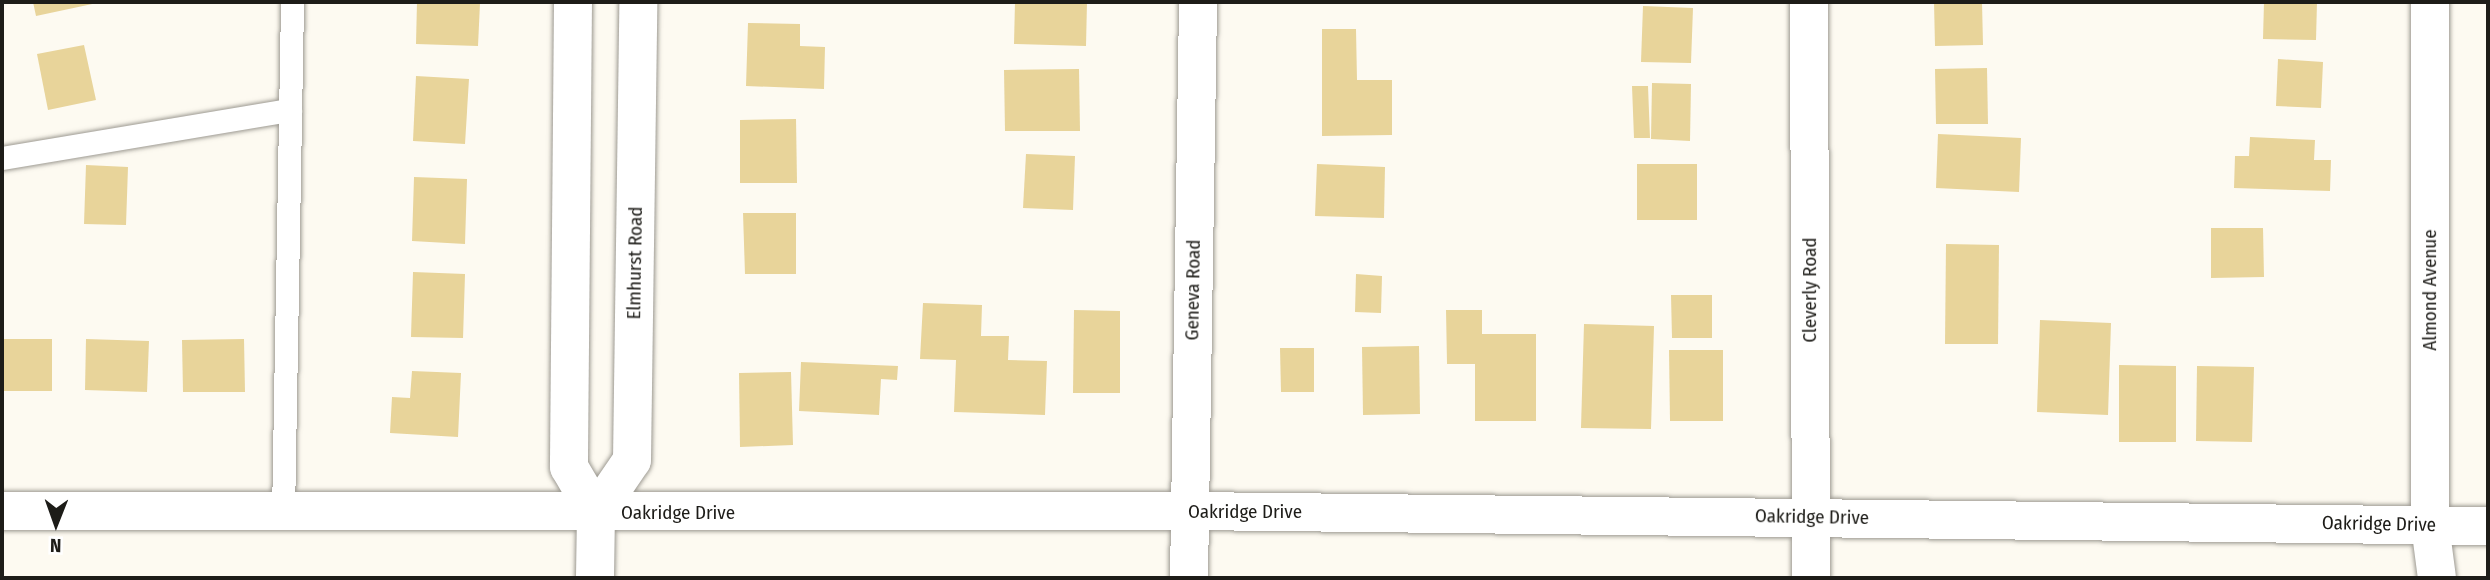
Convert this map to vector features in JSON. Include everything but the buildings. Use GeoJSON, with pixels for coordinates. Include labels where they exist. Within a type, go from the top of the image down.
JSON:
{"type":"FeatureCollection","features":[{"type":"Feature","properties":{"kind":"street"},"geometry":{"type":"LineString","coordinates":[[573,2],[569,467],[596,513],[595,578]]}},
{"type":"Feature","properties":{"kind":"street","name":"Elmhurst Road"},"geometry":{"type":"LineString","coordinates":[[596,513],[632,460],[638,2]]}},
{"type":"Feature","properties":{"kind":"street","name":"Geneva Road"},"geometry":{"type":"LineString","coordinates":[[1189,578],[1198,2]]}},
{"type":"Feature","properties":{"kind":"street","name":"Cleverly Road"},"geometry":{"type":"LineString","coordinates":[[1809,2],[1811,578]]}},
{"type":"Feature","properties":{"kind":"street","name":"Almond Avenue"},"geometry":{"type":"LineString","coordinates":[[2430,2],[2430,525],[2437,578]]}},
{"type":"Feature","properties":{"kind":"street","name":"Oakridge Drive"},"geometry":{"type":"LineString","coordinates":[[2,511],[282,514],[1190,511],[2488,526]]}},
{"type":"Feature","properties":{"kind":"lane"},"geometry":{"type":"LineString","coordinates":[[282,514],[292,2]]}},
{"type":"Feature","properties":{"kind":"lane"},"geometry":{"type":"LineString","coordinates":[[2,158],[290,110]]}}]}
